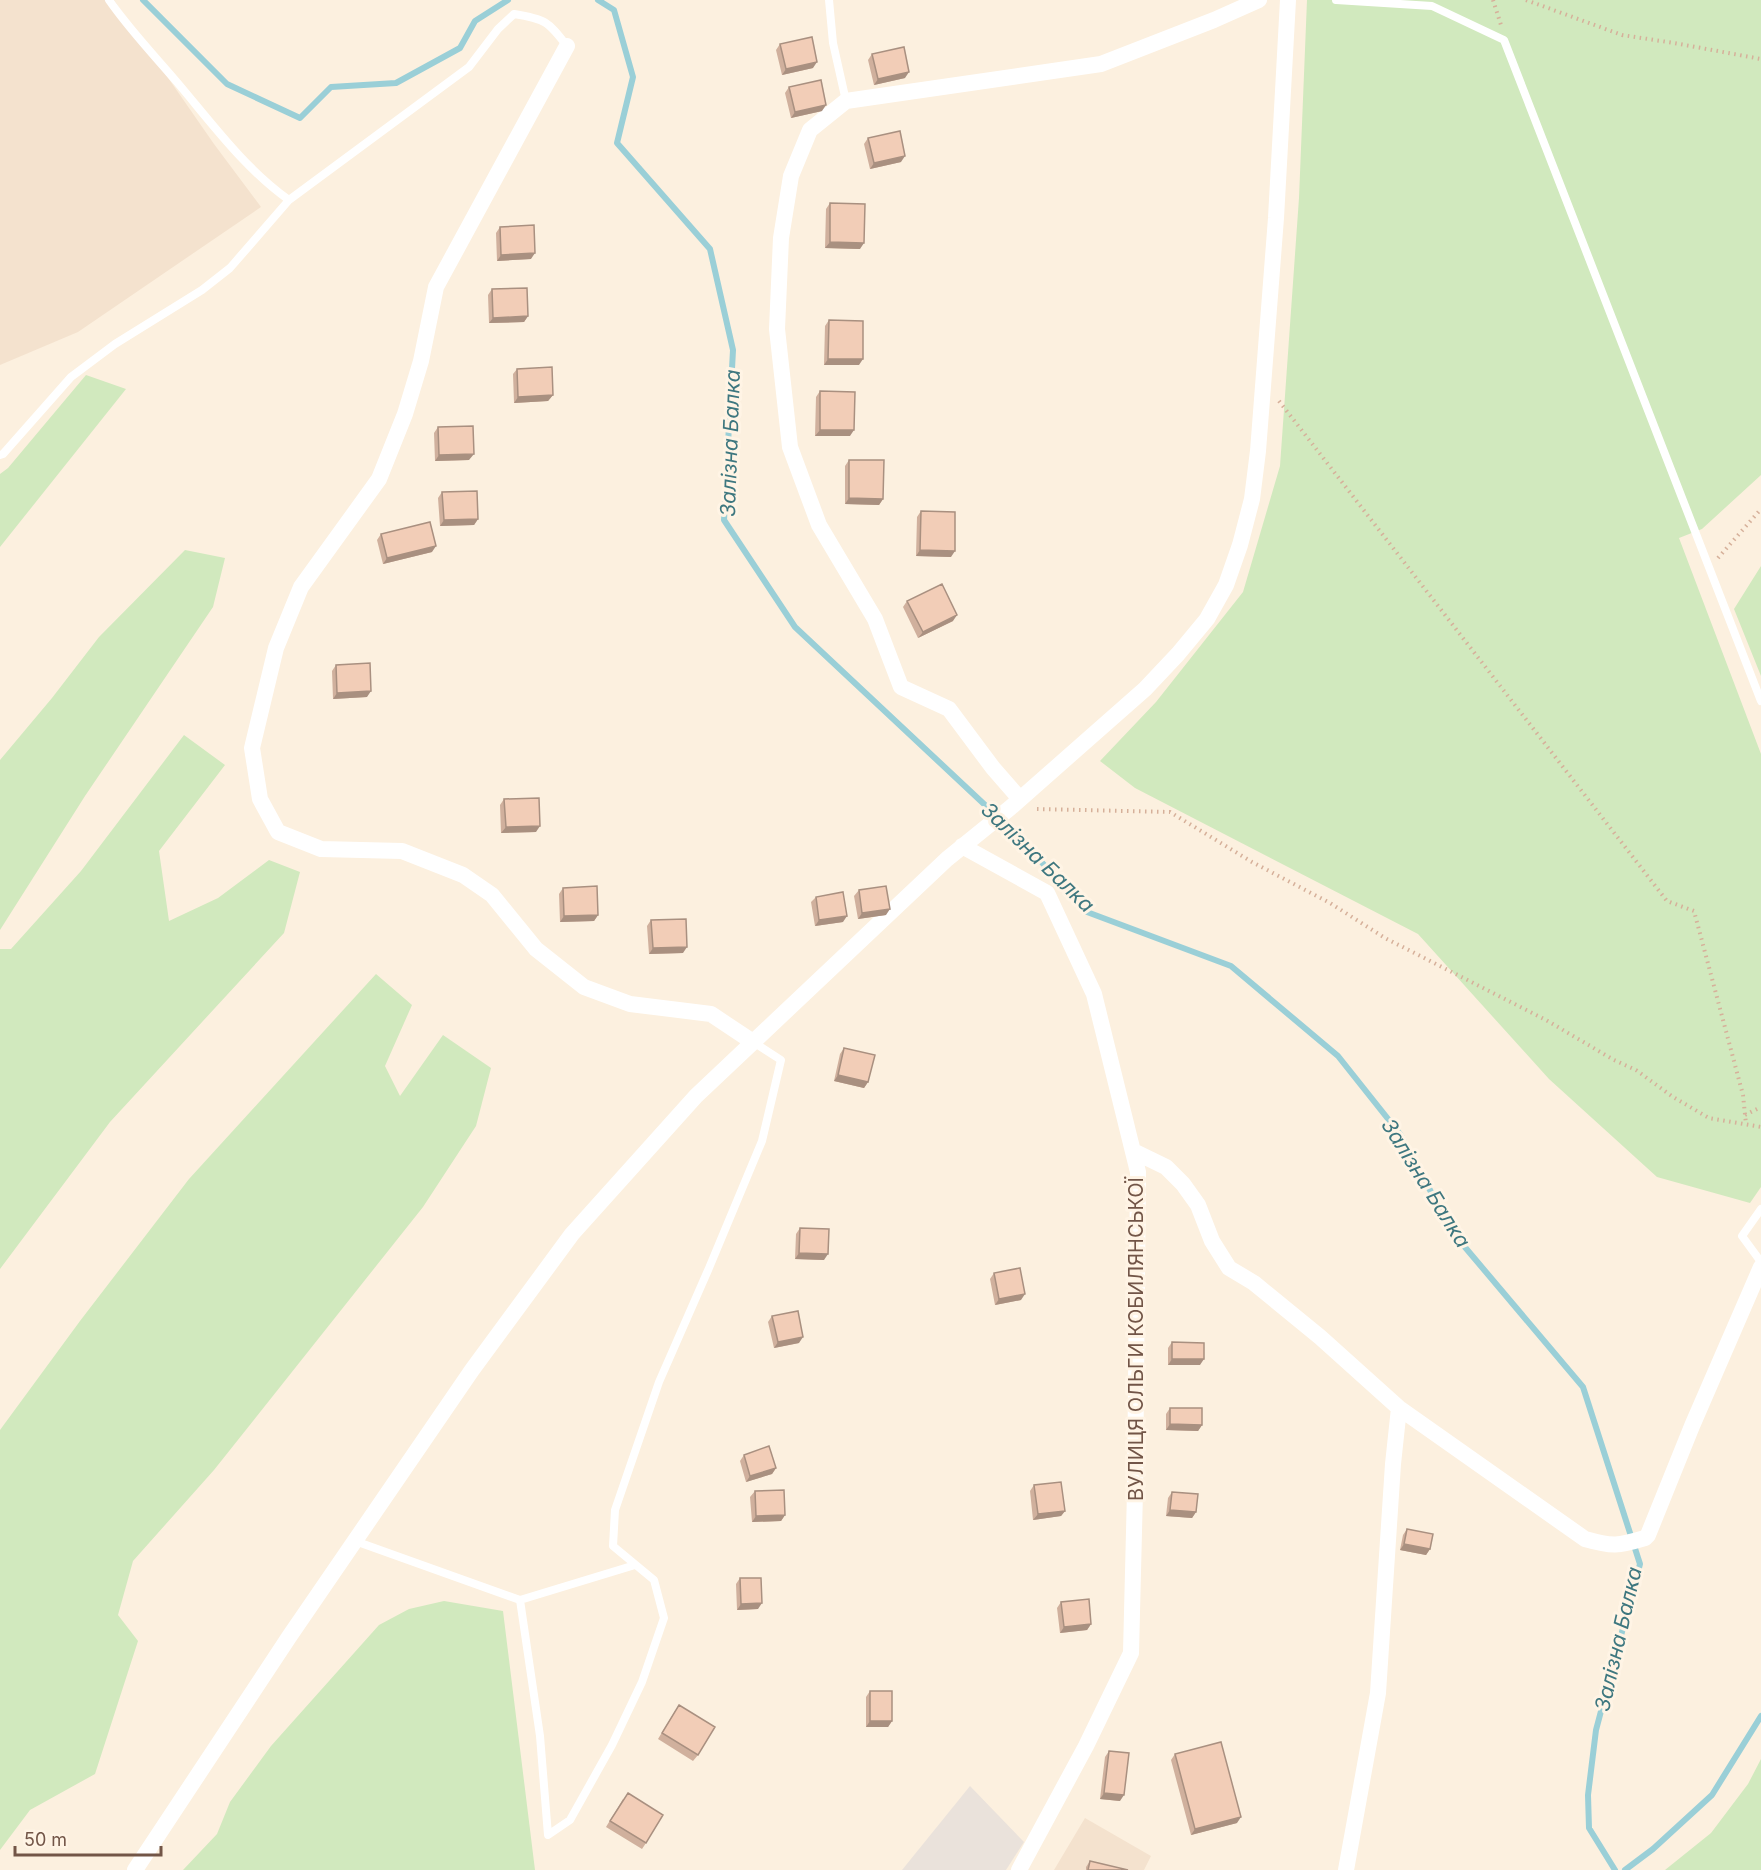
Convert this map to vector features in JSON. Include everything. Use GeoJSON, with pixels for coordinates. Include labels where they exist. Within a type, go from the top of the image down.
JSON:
{"type":"FeatureCollection","features":[{"type":"Feature","properties":{"kind":"street"},"geometry":{"type":"LineString","coordinates":[[1013,805],[993,768],[949,709],[902,687],[875,619],[819,525],[790,447],[777,329],[781,238],[791,176],[810,130],[846,101],[1101,64],[1259,0]]}},
{"type":"Feature","properties":{"kind":"street"},"geometry":{"type":"LineString","coordinates":[[135,1870],[472,1370],[572,1234],[696,1096],[964,845],[1145,689],[1207,619],[1226,585],[1240,545],[1252,499],[1264,381],[1288,0]]}},
{"type":"Feature","properties":{"kind":"street"},"geometry":{"type":"LineString","coordinates":[[567,46],[436,287],[421,361],[405,414],[379,479],[301,587],[276,648],[252,748],[260,799],[278,832],[321,849],[402,851],[463,875],[492,895],[536,949],[584,987],[630,1004],[711,1014],[753,1042]]}},
{"type":"Feature","properties":{"kind":"street","name":"ВУЛИЦЯ ОЛЬГИ КОБИЛЯНСЬКОЇ"},"geometry":{"type":"LineString","coordinates":[[964,845],[1047,893],[1094,994],[1138,1172],[1131,1653],[1086,1746],[1019,1870]]}},
{"type":"Feature","properties":{"kind":"street"},"geometry":{"type":"LineString","coordinates":[[1133,1151],[1166,1167],[1183,1184],[1198,1205],[1212,1241],[1229,1268],[1254,1283],[1312,1330],[1399,1408],[1585,1539],[1604,1544],[1620,1545],[1645,1538],[1648,1535],[1692,1426],[1761,1268]]}},
{"type":"Feature","properties":{"kind":"street"},"geometry":{"type":"LineString","coordinates":[[1346,1870],[1378,1693],[1393,1464],[1399,1408]]}},
{"type":"Feature","properties":{"kind":"lane"},"geometry":{"type":"LineString","coordinates":[[109,0],[125,24],[219,134],[271,187],[289,200]]}},
{"type":"Feature","properties":{"kind":"lane"},"geometry":{"type":"LineString","coordinates":[[829,0],[833,43],[846,101]]}},
{"type":"Feature","properties":{"kind":"lane"},"geometry":{"type":"LineString","coordinates":[[1336,0],[1432,6],[1504,40],[1761,701]]}},
{"type":"Feature","properties":{"kind":"lane"},"geometry":{"type":"LineString","coordinates":[[0,455],[71,377],[115,344],[202,290],[230,268],[289,200],[469,67],[498,30],[514,14],[536,17],[552,26],[567,46]]}},
{"type":"Feature","properties":{"kind":"lane"},"geometry":{"type":"LineString","coordinates":[[520,1600],[540,1736],[548,1835],[570,1820],[612,1745],[642,1682],[664,1618],[654,1580],[613,1546],[615,1509],[659,1382],[762,1141],[781,1060],[753,1042]]}},
{"type":"Feature","properties":{"kind":"lane"},"geometry":{"type":"LineString","coordinates":[[1761,1209],[1742,1236],[1761,1262]]}},
{"type":"Feature","properties":{"kind":"lane"},"geometry":{"type":"LineString","coordinates":[[355,1541],[520,1600],[635,1565]]}},
{"type":"Feature","properties":{"kind":"path"},"geometry":{"type":"LineString","coordinates":[[1493,0],[1504,40]]}},
{"type":"Feature","properties":{"kind":"path"},"geometry":{"type":"LineString","coordinates":[[1527,0],[1622,35],[1761,59]]}},
{"type":"Feature","properties":{"kind":"path"},"geometry":{"type":"LineString","coordinates":[[1264,381],[1666,901],[1694,911],[1743,1095],[1746,1124]]}},
{"type":"Feature","properties":{"kind":"path"},"geometry":{"type":"LineString","coordinates":[[1709,568],[1761,509]]}},
{"type":"Feature","properties":{"kind":"path"},"geometry":{"type":"LineString","coordinates":[[1013,805],[1170,812],[1252,862],[1330,903],[1385,938],[1546,1020],[1614,1060],[1636,1070],[1673,1097],[1709,1118],[1761,1127]]}},
{"type":"Feature","properties":{"kind":"path"},"geometry":{"type":"LineString","coordinates":[[1745,1115],[1761,1107]]}},
{"type":"Feature","properties":{"kind":"shaded area"},"geometry":{"type":"Polygon","coordinates":[[[0,0],[114,0],[214,144],[261,207],[78,332],[0,365],[0,0]]]}},
{"type":"Feature","properties":{"kind":"shaded area"},"geometry":{"type":"Polygon","coordinates":[[[970,1786],[1024,1842],[1006,1870],[902,1870],[970,1786]]]}},
{"type":"Feature","properties":{"kind":"shaded area"},"geometry":{"type":"Polygon","coordinates":[[[1085,1818],[1151,1856],[1144,1870],[1054,1870],[1085,1818]]]}},
{"type":"Feature","properties":{"kind":"green space"},"geometry":{"type":"Polygon","coordinates":[[[1307,0],[1761,0],[1761,475],[1702,529],[1679,538],[1761,754],[1761,1187],[1750,1203],[1657,1177],[1549,1079],[1418,934],[1135,788],[1100,761],[1156,702],[1243,592],[1280,466],[1299,198],[1307,0]]]}},
{"type":"Feature","properties":{"kind":"green space"},"geometry":{"type":"Polygon","coordinates":[[[86,375],[126,389],[0,547],[0,474],[8,468],[86,375]]]}},
{"type":"Feature","properties":{"kind":"green space"},"geometry":{"type":"Polygon","coordinates":[[[185,550],[225,558],[213,607],[85,796],[0,930],[0,760],[99,637],[185,550]]]}},
{"type":"Feature","properties":{"kind":"green space"},"geometry":{"type":"Polygon","coordinates":[[[1761,566],[1761,676],[1734,609],[1761,566]]]}},
{"type":"Feature","properties":{"kind":"green space"},"geometry":{"type":"Polygon","coordinates":[[[184,735],[225,765],[159,851],[169,921],[218,898],[269,860],[300,872],[284,933],[110,1122],[0,1269],[0,949],[11,949],[81,871],[184,735]]]}},
{"type":"Feature","properties":{"kind":"green space"},"geometry":{"type":"Polygon","coordinates":[[[376,974],[412,1005],[385,1066],[400,1096],[443,1035],[491,1068],[476,1126],[423,1207],[214,1470],[133,1561],[118,1615],[138,1641],[95,1774],[30,1810],[0,1850],[0,1430],[189,1179],[376,974]]]}},
{"type":"Feature","properties":{"kind":"green space"},"geometry":{"type":"Polygon","coordinates":[[[444,1601],[503,1611],[535,1870],[183,1870],[217,1834],[230,1802],[271,1746],[379,1625],[409,1609],[444,1601]]]}},
{"type":"Feature","properties":{"kind":"green space"},"geometry":{"type":"Polygon","coordinates":[[[1761,1759],[1761,1870],[1665,1870],[1711,1833],[1748,1784],[1761,1759]]]}},
{"type":"Feature","properties":{"kind":"building"},"geometry":{"type":"Polygon","coordinates":[[[812,37],[817,62],[786,69],[780,44],[812,37]]]}},
{"type":"Feature","properties":{"kind":"building"},"geometry":{"type":"Polygon","coordinates":[[[904,47],[909,72],[878,79],[872,54],[904,47]]]}},
{"type":"Feature","properties":{"kind":"building"},"geometry":{"type":"Polygon","coordinates":[[[821,80],[826,105],[795,112],[789,87],[821,80]]]}},
{"type":"Feature","properties":{"kind":"building"},"geometry":{"type":"Polygon","coordinates":[[[900,131],[905,156],[874,163],[868,138],[900,131]]]}},
{"type":"Feature","properties":{"kind":"building"},"geometry":{"type":"Polygon","coordinates":[[[830,203],[865,204],[864,243],[830,242],[830,203]]]}},
{"type":"Feature","properties":{"kind":"building"},"geometry":{"type":"Polygon","coordinates":[[[534,225],[535,253],[501,255],[500,227],[534,225]]]}},
{"type":"Feature","properties":{"kind":"building"},"geometry":{"type":"Polygon","coordinates":[[[527,288],[528,316],[493,318],[492,289],[527,288]]]}},
{"type":"Feature","properties":{"kind":"building"},"geometry":{"type":"Polygon","coordinates":[[[829,320],[863,321],[863,359],[828,359],[829,320]]]}},
{"type":"Feature","properties":{"kind":"building"},"geometry":{"type":"Polygon","coordinates":[[[552,367],[553,395],[518,397],[517,369],[552,367]]]}},
{"type":"Feature","properties":{"kind":"building"},"geometry":{"type":"Polygon","coordinates":[[[820,391],[855,392],[854,430],[820,430],[820,391]]]}},
{"type":"Feature","properties":{"kind":"building"},"geometry":{"type":"Polygon","coordinates":[[[473,426],[474,454],[439,455],[438,427],[473,426]]]}},
{"type":"Feature","properties":{"kind":"building"},"geometry":{"type":"Polygon","coordinates":[[[849,460],[884,460],[883,499],[849,498],[849,460]]]}},
{"type":"Feature","properties":{"kind":"building"},"geometry":{"type":"Polygon","coordinates":[[[477,491],[478,519],[444,520],[442,492],[477,491]]]}},
{"type":"Feature","properties":{"kind":"building"},"geometry":{"type":"Polygon","coordinates":[[[921,511],[955,512],[955,551],[920,550],[921,511]]]}},
{"type":"Feature","properties":{"kind":"building"},"geometry":{"type":"Polygon","coordinates":[[[430,522],[436,546],[387,558],[381,534],[430,522]]]}},
{"type":"Feature","properties":{"kind":"building"},"geometry":{"type":"Polygon","coordinates":[[[942,584],[957,615],[923,632],[907,601],[942,584]]]}},
{"type":"Feature","properties":{"kind":"building"},"geometry":{"type":"Polygon","coordinates":[[[370,663],[371,691],[337,693],[336,665],[370,663]]]}},
{"type":"Feature","properties":{"kind":"building"},"geometry":{"type":"Polygon","coordinates":[[[539,798],[540,826],[506,827],[504,799],[539,798]]]}},
{"type":"Feature","properties":{"kind":"building"},"geometry":{"type":"Polygon","coordinates":[[[597,886],[598,915],[564,916],[563,888],[597,886]]]}},
{"type":"Feature","properties":{"kind":"building"},"geometry":{"type":"Polygon","coordinates":[[[886,886],[890,909],[862,913],[859,890],[886,886]]]}},
{"type":"Feature","properties":{"kind":"building"},"geometry":{"type":"Polygon","coordinates":[[[843,892],[847,916],[819,920],[816,897],[843,892]]]}},
{"type":"Feature","properties":{"kind":"building"},"geometry":{"type":"Polygon","coordinates":[[[686,919],[687,947],[653,948],[651,920],[686,919]]]}},
{"type":"Feature","properties":{"kind":"building"},"geometry":{"type":"Polygon","coordinates":[[[844,1048],[875,1055],[868,1082],[838,1075],[844,1048]]]}},
{"type":"Feature","properties":{"kind":"building"},"geometry":{"type":"Polygon","coordinates":[[[800,1228],[829,1229],[828,1254],[799,1253],[800,1228]]]}},
{"type":"Feature","properties":{"kind":"building"},"geometry":{"type":"Polygon","coordinates":[[[1020,1268],[1025,1294],[999,1299],[994,1273],[1020,1268]]]}},
{"type":"Feature","properties":{"kind":"building"},"geometry":{"type":"Polygon","coordinates":[[[798,1311],[803,1337],[778,1342],[772,1316],[798,1311]]]}},
{"type":"Feature","properties":{"kind":"building"},"geometry":{"type":"Polygon","coordinates":[[[1172,1342],[1204,1343],[1204,1359],[1172,1359],[1172,1342]]]}},
{"type":"Feature","properties":{"kind":"building"},"geometry":{"type":"Polygon","coordinates":[[[1170,1408],[1202,1408],[1202,1425],[1170,1424],[1170,1408]]]}},
{"type":"Feature","properties":{"kind":"building"},"geometry":{"type":"Polygon","coordinates":[[[769,1446],[776,1468],[750,1476],[744,1455],[769,1446]]]}},
{"type":"Feature","properties":{"kind":"building"},"geometry":{"type":"Polygon","coordinates":[[[1061,1482],[1065,1511],[1038,1514],[1034,1485],[1061,1482]]]}},
{"type":"Feature","properties":{"kind":"building"},"geometry":{"type":"Polygon","coordinates":[[[784,1490],[785,1515],[756,1516],[755,1491],[784,1490]]]}},
{"type":"Feature","properties":{"kind":"building"},"geometry":{"type":"Polygon","coordinates":[[[1172,1492],[1198,1494],[1196,1512],[1170,1510],[1172,1492]]]}},
{"type":"Feature","properties":{"kind":"building"},"geometry":{"type":"Polygon","coordinates":[[[1407,1529],[1433,1534],[1430,1549],[1404,1544],[1407,1529]]]}},
{"type":"Feature","properties":{"kind":"building"},"geometry":{"type":"Polygon","coordinates":[[[740,1578],[761,1578],[762,1603],[741,1604],[740,1578]]]}},
{"type":"Feature","properties":{"kind":"building"},"geometry":{"type":"Polygon","coordinates":[[[1089,1599],[1091,1624],[1064,1627],[1061,1602],[1089,1599]]]}},
{"type":"Feature","properties":{"kind":"building"},"geometry":{"type":"Polygon","coordinates":[[[870,1691],[892,1691],[892,1721],[870,1721],[870,1691]]]}},
{"type":"Feature","properties":{"kind":"building"},"geometry":{"type":"Polygon","coordinates":[[[679,1705],[715,1727],[698,1755],[662,1733],[679,1705]]]}},
{"type":"Feature","properties":{"kind":"building"},"geometry":{"type":"Polygon","coordinates":[[[1221,1742],[1241,1817],[1195,1829],[1175,1754],[1221,1742]]]}},
{"type":"Feature","properties":{"kind":"building"},"geometry":{"type":"Polygon","coordinates":[[[1109,1751],[1129,1753],[1124,1795],[1104,1793],[1109,1751]]]}},
{"type":"Feature","properties":{"kind":"building"},"geometry":{"type":"Polygon","coordinates":[[[628,1793],[663,1815],[646,1843],[610,1821],[628,1793]]]}},
{"type":"Feature","properties":{"kind":"building"},"geometry":{"type":"Polygon","coordinates":[[[1090,1861],[1128,1870],[1088,1870],[1090,1861]]]}},
{"type":"Feature","properties":{"kind":"waterway","name":"Залізна Балка"},"geometry":{"type":"LineString","coordinates":[[143,0],[227,84],[300,118],[331,87],[396,83],[460,48],[475,21],[508,0]]}},
{"type":"Feature","properties":{"kind":"waterway","name":"Залізна Балка"},"geometry":{"type":"LineString","coordinates":[[598,0],[614,10],[633,77],[617,143],[710,249],[733,350],[724,520],[795,627],[1016,834],[1087,912],[1231,966],[1338,1056],[1400,1134],[1453,1233],[1583,1387],[1640,1564],[1596,1730],[1588,1795],[1589,1828],[1615,1870]]}},
{"type":"Feature","properties":{"kind":"waterway"},"geometry":{"type":"LineString","coordinates":[[1625,1870],[1653,1849],[1712,1795],[1761,1716]]}}]}
